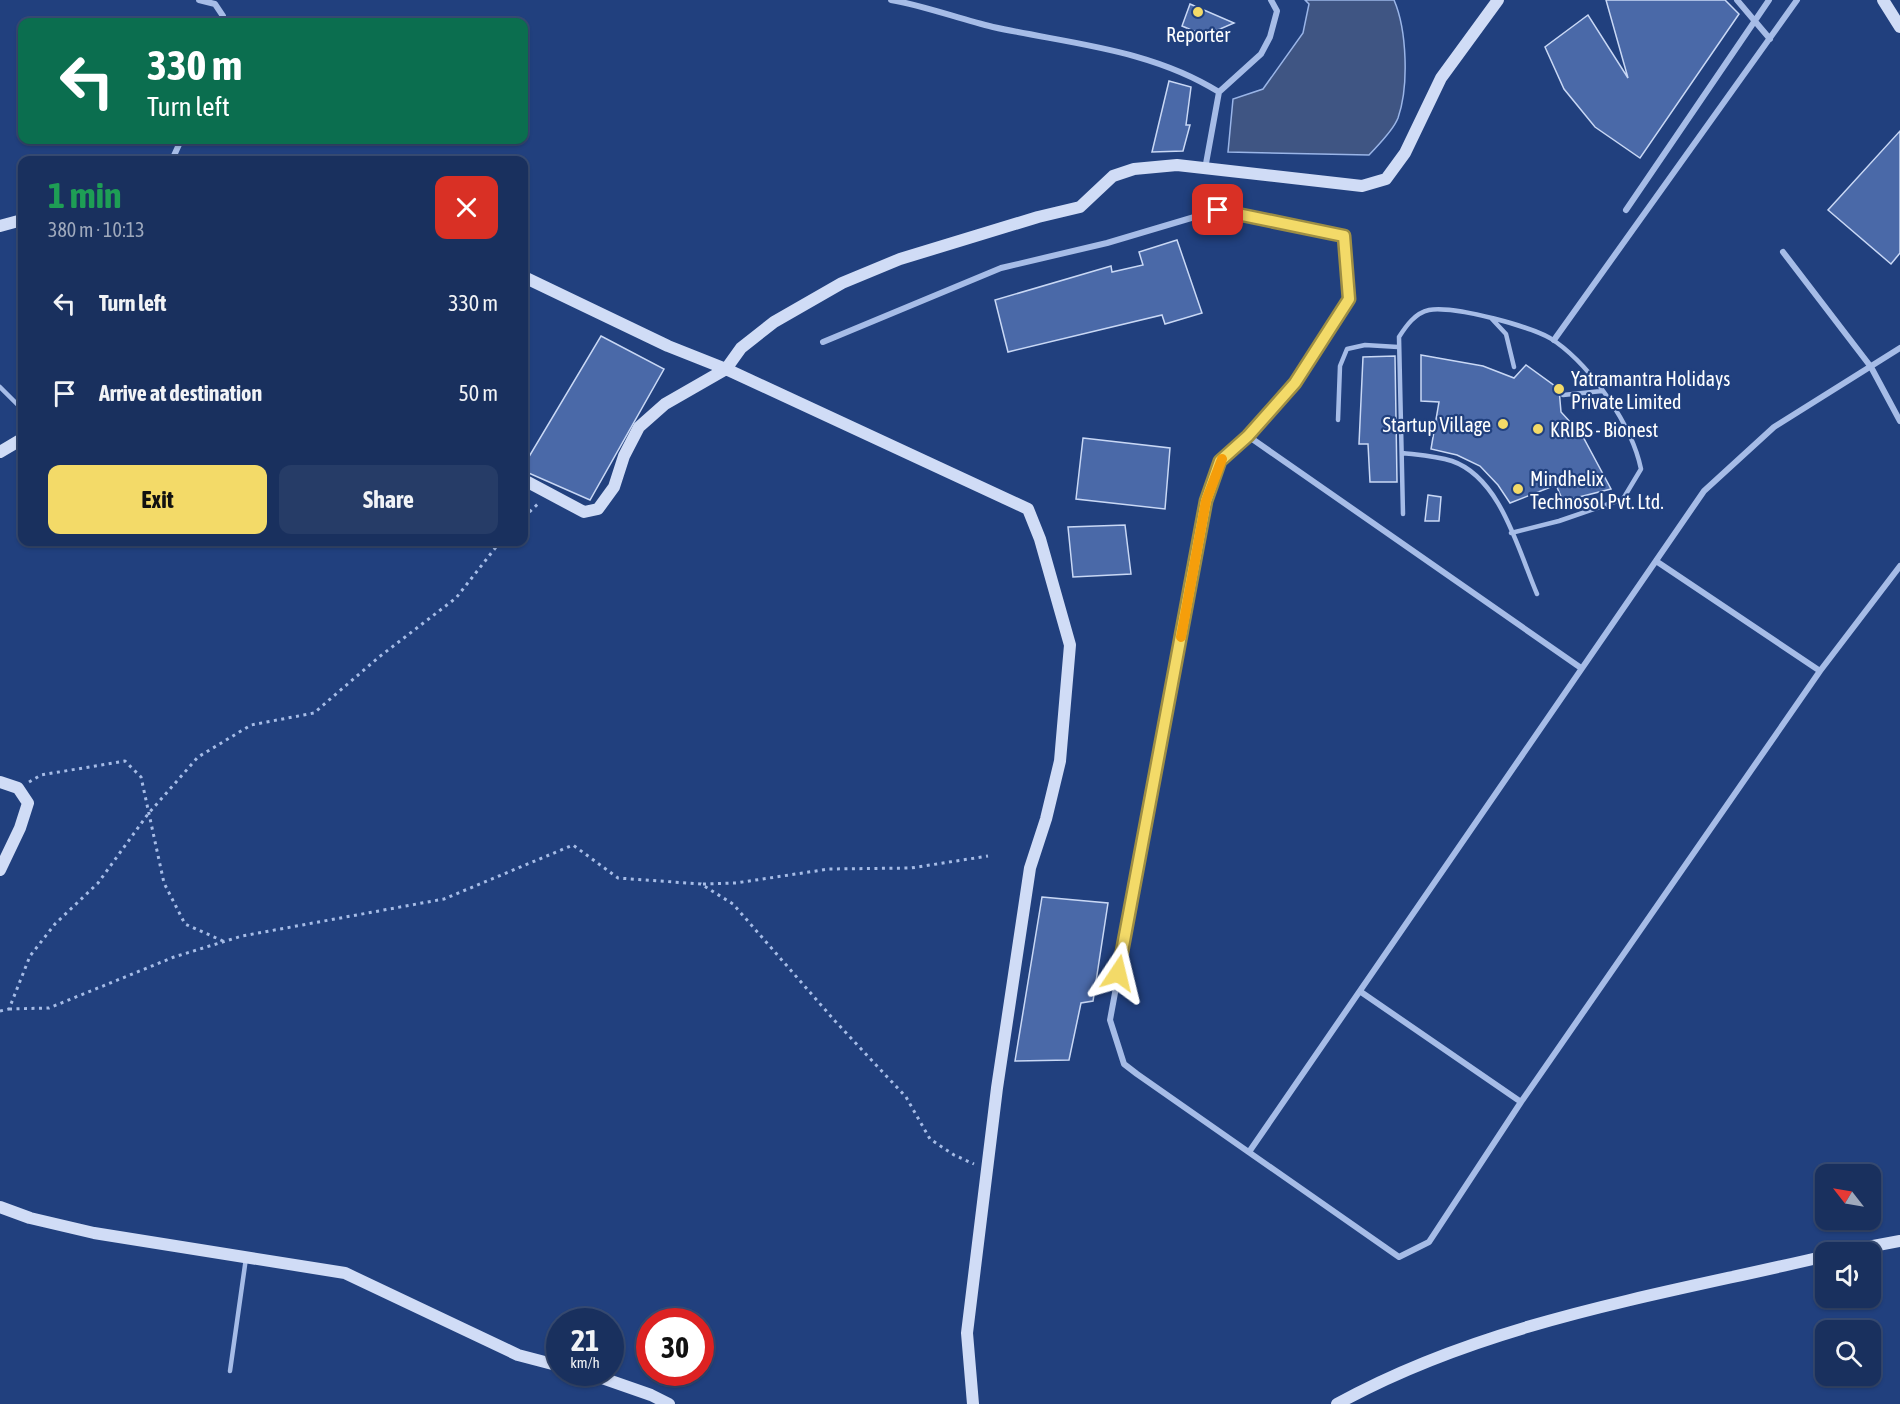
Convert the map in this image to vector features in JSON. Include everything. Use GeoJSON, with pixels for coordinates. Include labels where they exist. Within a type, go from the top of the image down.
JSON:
{"type":"FeatureCollection","features":[{"type":"Feature","properties":{"kind":"street"},"geometry":{"type":"LineString","coordinates":[[199,0],[216,3],[222,18]]}},
{"type":"Feature","properties":{"kind":"street"},"geometry":{"type":"LineString","coordinates":[[891,0],[993,27],[1146,57],[1191,75],[1219,92]]}},
{"type":"Feature","properties":{"kind":"street"},"geometry":{"type":"LineString","coordinates":[[1205,169],[1219,92],[1261,54],[1270,37],[1277,11],[1271,0]]}},
{"type":"Feature","properties":{"kind":"street"},"geometry":{"type":"LineString","coordinates":[[528,482],[584,512],[598,509],[614,487],[624,456],[639,427],[665,404],[726,369],[741,348],[774,322],[842,283],[900,259],[1038,217],[1080,207],[1113,176],[1134,169],[1177,165],[1362,186],[1386,179],[1405,153],[1441,78],[1498,0]]}},
{"type":"Feature","properties":{"kind":"street"},"geometry":{"type":"LineString","coordinates":[[1737,0],[1770,39]]}},
{"type":"Feature","properties":{"kind":"street"},"geometry":{"type":"LineString","coordinates":[[1626,210],[1769,0]]}},
{"type":"Feature","properties":{"kind":"street"},"geometry":{"type":"LineString","coordinates":[[1554,340],[1797,0]]}},
{"type":"Feature","properties":{"kind":"street"},"geometry":{"type":"LineString","coordinates":[[1883,0],[1900,27]]}},
{"type":"Feature","properties":{"kind":"street"},"geometry":{"type":"LineString","coordinates":[[824,342],[1001,268],[1107,243],[1218,210],[1344,236],[1349,299],[1295,383],[1248,436],[1220,461],[1206,501],[1110,1020],[1124,1064],[1399,1257],[1430,1242],[1521,1102],[1820,671],[1900,567]]}},
{"type":"Feature","properties":{"kind":"street"},"geometry":{"type":"LineString","coordinates":[[0,226],[18,220]]}},
{"type":"Feature","properties":{"kind":"street"},"geometry":{"type":"LineString","coordinates":[[1783,252],[1871,368],[1900,421]]}},
{"type":"Feature","properties":{"kind":"street"},"geometry":{"type":"LineString","coordinates":[[528,279],[668,346],[726,369],[1028,509],[1040,539],[1070,645],[1060,761],[1046,819],[1030,868],[1023,907],[987,1169],[967,1333],[972,1404]]}},
{"type":"Feature","properties":{"kind":"street"},"geometry":{"type":"LineString","coordinates":[[1249,1152],[1704,491],[1774,427],[1900,348]]}},
{"type":"Feature","properties":{"kind":"street"},"geometry":{"type":"LineString","coordinates":[[1248,436],[1581,668]]}},
{"type":"Feature","properties":{"kind":"street"},"geometry":{"type":"LineString","coordinates":[[0,452],[18,441]]}},
{"type":"Feature","properties":{"kind":"street"},"geometry":{"type":"LineString","coordinates":[[1656,561],[1820,671]]}},
{"type":"Feature","properties":{"kind":"street"},"geometry":{"type":"LineString","coordinates":[[0,782],[18,788],[28,803],[20,828],[0,870]]}},
{"type":"Feature","properties":{"kind":"street"},"geometry":{"type":"LineString","coordinates":[[1361,992],[1521,1102]]}},
{"type":"Feature","properties":{"kind":"street"},"geometry":{"type":"LineString","coordinates":[[0,1207],[30,1218],[94,1233],[246,1258],[302,1264],[345,1273],[518,1355],[546,1362]]}},
{"type":"Feature","properties":{"kind":"street"},"geometry":{"type":"LineString","coordinates":[[1881,1245],[1900,1241]]}},
{"type":"Feature","properties":{"kind":"street"},"geometry":{"type":"LineString","coordinates":[[1337,1404],[1411,1369],[1470,1346],[1636,1298],[1815,1259]]}},
{"type":"Feature","properties":{"kind":"street"},"geometry":{"type":"LineString","coordinates":[[624,1386],[669,1404]]}},
{"type":"Feature","properties":{"kind":"lane"},"geometry":{"type":"LineString","coordinates":[[1403,514],[1399,336],[1408,322],[1427,310],[1452,309],[1490,317],[1554,340],[1602,391],[1625,426],[1637,451],[1641,469],[1623,499],[1604,507],[1511,533]]}},
{"type":"Feature","properties":{"kind":"lane"},"geometry":{"type":"LineString","coordinates":[[1490,317],[1506,334],[1514,367]]}},
{"type":"Feature","properties":{"kind":"lane"},"geometry":{"type":"LineString","coordinates":[[1338,420],[1340,366],[1347,349],[1365,345],[1398,347]]}},
{"type":"Feature","properties":{"kind":"lane"},"geometry":{"type":"LineString","coordinates":[[0,387],[18,406]]}},
{"type":"Feature","properties":{"kind":"lane"},"geometry":{"type":"LineString","coordinates":[[1563,395],[1602,391]]}},
{"type":"Feature","properties":{"kind":"lane"},"geometry":{"type":"LineString","coordinates":[[1402,453],[1453,461],[1475,473],[1495,496],[1537,594]]}},
{"type":"Feature","properties":{"kind":"lane"},"geometry":{"type":"LineString","coordinates":[[230,1371],[246,1258]]}},
{"type":"Feature","properties":{"kind":"path"},"geometry":{"type":"LineString","coordinates":[[528,513],[548,494]]}},
{"type":"Feature","properties":{"kind":"path"},"geometry":{"type":"LineString","coordinates":[[9,1010],[30,956],[55,924],[98,883],[148,814],[198,757],[251,725],[314,713],[379,657],[456,598],[497,546]]}},
{"type":"Feature","properties":{"kind":"path"},"geometry":{"type":"LineString","coordinates":[[18,788],[41,776],[125,761],[141,777],[164,883],[185,924],[224,942]]}},
{"type":"Feature","properties":{"kind":"path"},"geometry":{"type":"LineString","coordinates":[[0,1011],[49,1008],[174,957],[242,936],[444,899],[573,845],[618,878],[701,884],[736,883],[829,869],[911,868],[988,856]]}},
{"type":"Feature","properties":{"kind":"path"},"geometry":{"type":"LineString","coordinates":[[701,884],[733,904],[835,1021],[906,1097],[930,1139],[954,1155],[987,1169]]}},
{"type":"Feature","properties":{"kind":"water"},"geometry":{"type":"Polygon","coordinates":[[[1305,0],[1394,0],[1402,27],[1405,59],[1404,91],[1396,123],[1369,155],[1228,152],[1233,99],[1263,89],[1303,33],[1309,4],[1305,0]]]}},
{"type":"Feature","properties":{"kind":"building"},"geometry":{"type":"Polygon","coordinates":[[[1606,0],[1725,0],[1739,14],[1640,158],[1595,127],[1564,89],[1545,47],[1588,15],[1628,78],[1606,0]]]}},
{"type":"Feature","properties":{"kind":"building","name":"Reporter"},"geometry":{"type":"Polygon","coordinates":[[[1190,4],[1234,23],[1211,33],[1205,30],[1201,34],[1182,26],[1190,4]]]}},
{"type":"Feature","properties":{"kind":"building"},"geometry":{"type":"Polygon","coordinates":[[[1169,81],[1191,87],[1186,125],[1190,125],[1183,151],[1152,152],[1169,81]]]}},
{"type":"Feature","properties":{"kind":"building"},"geometry":{"type":"Polygon","coordinates":[[[1900,131],[1900,253],[1891,264],[1828,210],[1900,131]]]}},
{"type":"Feature","properties":{"kind":"building"},"geometry":{"type":"Polygon","coordinates":[[[1177,240],[1202,313],[1165,324],[1162,315],[1008,352],[995,300],[1111,266],[1112,272],[1143,265],[1139,252],[1177,240]]]}},
{"type":"Feature","properties":{"kind":"building"},"geometry":{"type":"Polygon","coordinates":[[[601,336],[664,369],[590,500],[528,473],[528,458],[601,336]]]}},
{"type":"Feature","properties":{"kind":"building","name":"KRIBS - Bionest"},"geometry":{"type":"Polygon","coordinates":[[[1421,355],[1483,366],[1514,378],[1526,365],[1559,389],[1561,412],[1582,435],[1611,489],[1563,501],[1556,485],[1510,503],[1498,485],[1480,466],[1457,455],[1431,449],[1439,402],[1421,401],[1421,355]]]}},
{"type":"Feature","properties":{"kind":"building"},"geometry":{"type":"Polygon","coordinates":[[[1395,356],[1397,482],[1370,482],[1368,444],[1359,444],[1363,357],[1395,356]]]}},
{"type":"Feature","properties":{"kind":"building"},"geometry":{"type":"Polygon","coordinates":[[[1083,438],[1170,448],[1165,509],[1076,499],[1083,438]]]}},
{"type":"Feature","properties":{"kind":"building"},"geometry":{"type":"Polygon","coordinates":[[[1428,495],[1441,497],[1439,521],[1425,521],[1428,495]]]}},
{"type":"Feature","properties":{"kind":"building"},"geometry":{"type":"Polygon","coordinates":[[[1125,525],[1131,574],[1073,577],[1068,527],[1125,525]]]}},
{"type":"Feature","properties":{"kind":"building"},"geometry":{"type":"Polygon","coordinates":[[[1042,897],[1108,903],[1093,1001],[1081,1003],[1069,1060],[1015,1061],[1042,897]]]}},
{"type":"Feature","properties":{"kind":"slow traffic"},"geometry":{"type":"LineString","coordinates":[[1181,637],[1206,501],[1222,459]]}},
{"type":"Feature","properties":{"kind":"place","name":"Reporter"},"geometry":{"type":"Point","coordinates":[1198,12]}},
{"type":"Feature","properties":{"kind":"place","name":"Yatramantra Holidays Private Limited"},"geometry":{"type":"Point","coordinates":[1559,389]}},
{"type":"Feature","properties":{"kind":"place","name":"Startup Village"},"geometry":{"type":"Point","coordinates":[1503,424]}},
{"type":"Feature","properties":{"kind":"place","name":"KRIBS - Bionest"},"geometry":{"type":"Point","coordinates":[1538,429]}},
{"type":"Feature","properties":{"kind":"place","name":"Mindhelix Technosol Pvt. Ltd."},"geometry":{"type":"Point","coordinates":[1518,489]}},
{"type":"Feature","properties":{"kind":"route"},"geometry":{"type":"LineString","coordinates":[[1118,973],[1206,501],[1220,461],[1248,436],[1295,383],[1349,299],[1344,236],[1218,210]]}}]}
